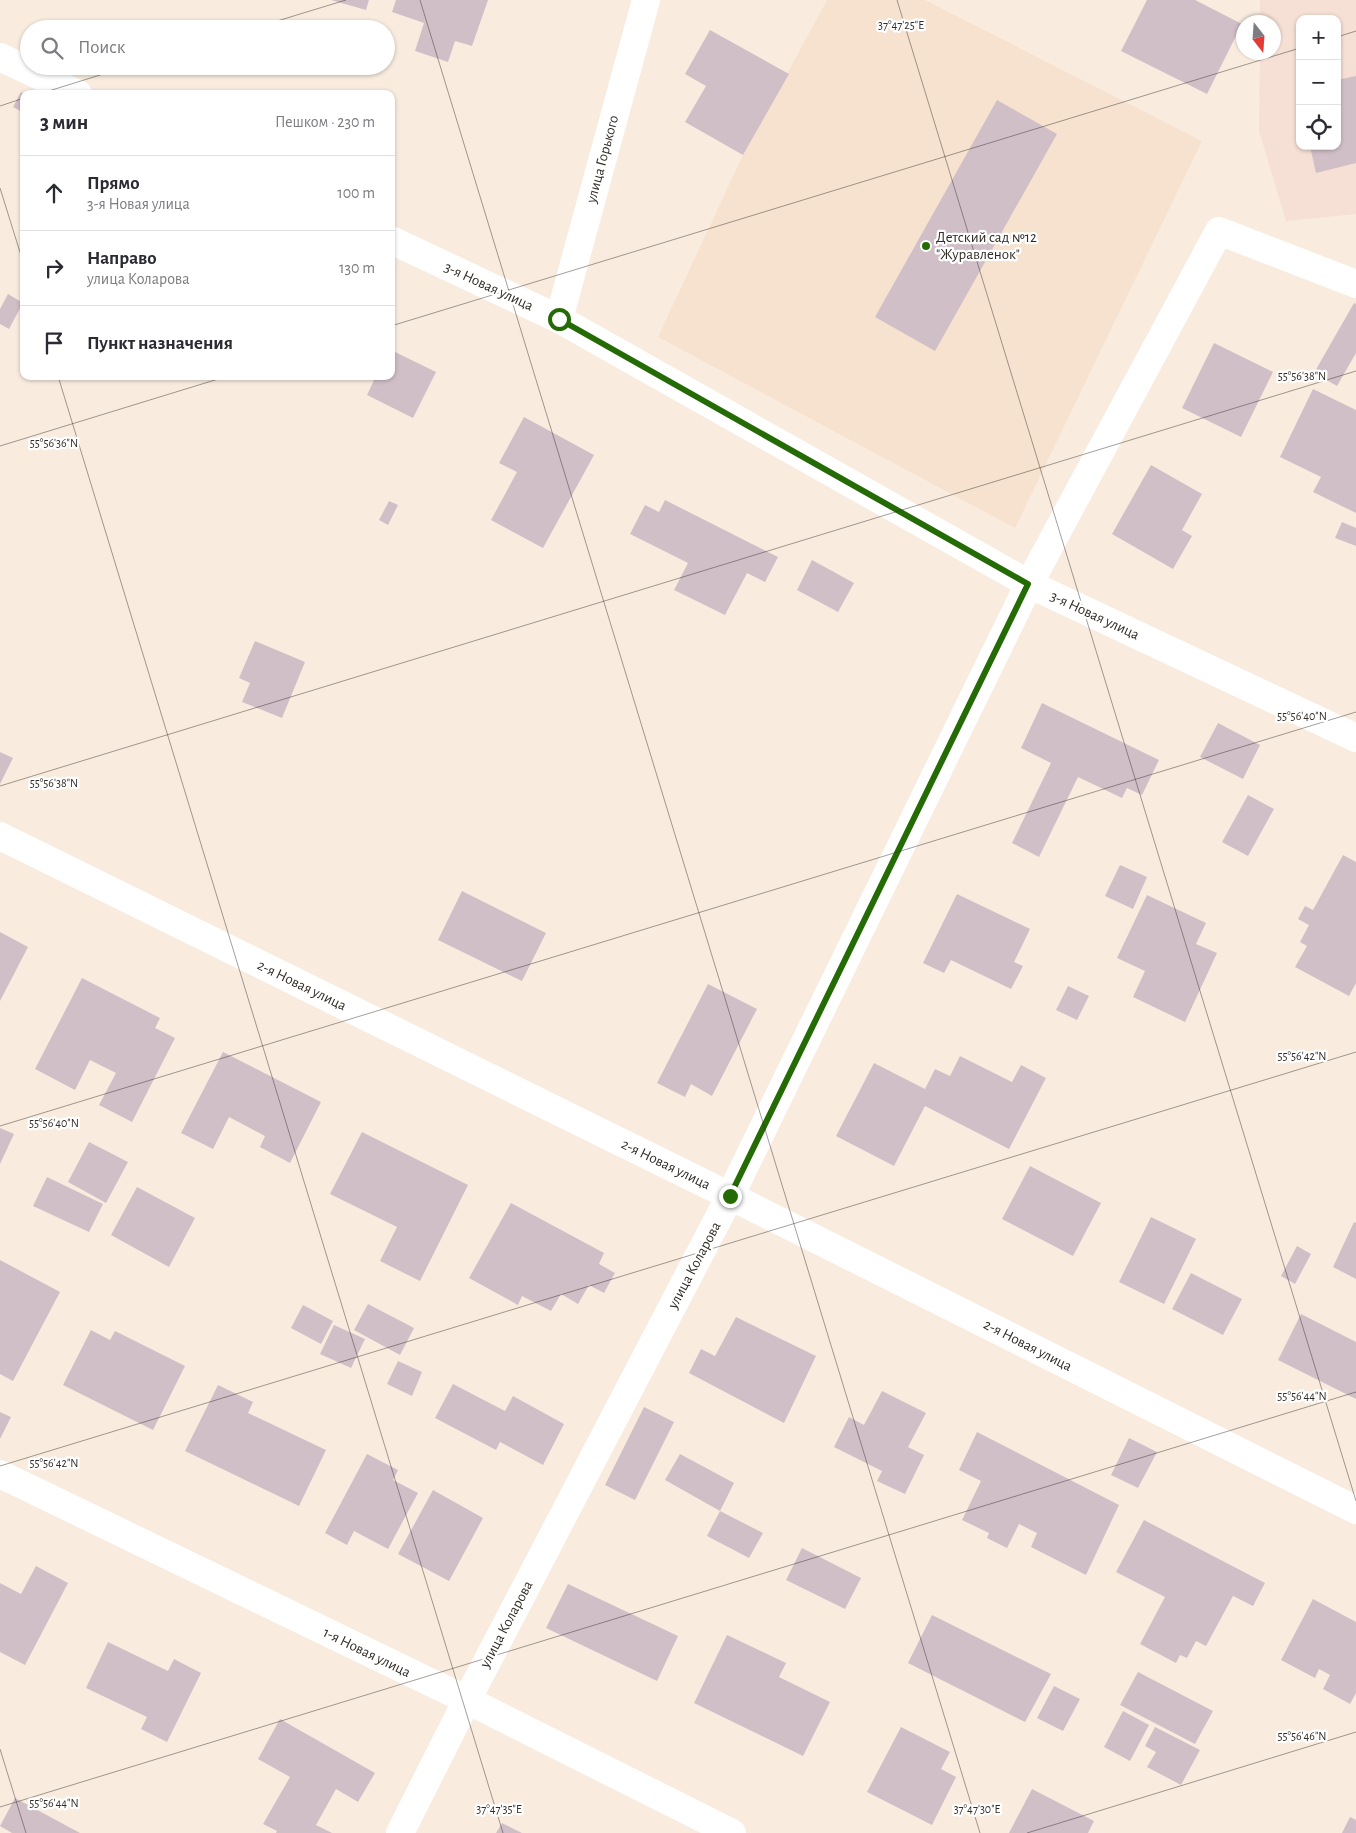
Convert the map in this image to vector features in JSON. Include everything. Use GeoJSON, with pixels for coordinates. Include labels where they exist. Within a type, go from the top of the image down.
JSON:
{"type":"FeatureCollection","features":[{"type":"Feature","properties":{"kind":"street","name":"улица Горького"},"geometry":{"type":"LineString","coordinates":[[559,319],[646,0]]}},
{"type":"Feature","properties":{"kind":"street"},"geometry":{"type":"LineString","coordinates":[[0,57],[20,66]]}},
{"type":"Feature","properties":{"kind":"street"},"geometry":{"type":"LineString","coordinates":[[38,75],[70,90]]}},
{"type":"Feature","properties":{"kind":"street","name":"улица Коларова"},"geometry":{"type":"LineString","coordinates":[[400,1833],[467,1700],[730,1196],[1028,584],[1219,231],[1356,284]]}},
{"type":"Feature","properties":{"kind":"street","name":"3-я Новая улица"},"geometry":{"type":"LineString","coordinates":[[395,242],[559,319],[1028,584],[1356,738]]}},
{"type":"Feature","properties":{"kind":"street","name":"2-я Новая улица"},"geometry":{"type":"LineString","coordinates":[[0,836],[730,1196],[1356,1510]]}},
{"type":"Feature","properties":{"kind":"street","name":"1-я Новая улица"},"geometry":{"type":"LineString","coordinates":[[0,1474],[467,1700],[732,1833]]}},
{"type":"Feature","properties":{"kind":"shaded area","name":"Детский сад №12 \"Журавленок\""},"geometry":{"type":"Polygon","coordinates":[[[827,0],[925,0],[1202,141],[1015,528],[658,337],[743,155],[827,0]]]}},
{"type":"Feature","properties":{"kind":"shaded area"},"geometry":{"type":"Polygon","coordinates":[[[1260,0],[1356,0],[1356,214],[1286,221],[1259,131],[1260,60],[1281,60],[1281,15],[1260,15],[1260,0]]]}},
{"type":"Feature","properties":{"kind":"building"},"geometry":{"type":"Polygon","coordinates":[[[331,0],[369,0],[366,10],[331,0]]]}},
{"type":"Feature","properties":{"kind":"building"},"geometry":{"type":"Polygon","coordinates":[[[396,0],[488,0],[472,46],[455,41],[448,62],[415,51],[424,23],[392,12],[396,0]]]}},
{"type":"Feature","properties":{"kind":"building"},"geometry":{"type":"Polygon","coordinates":[[[1147,0],[1195,0],[1236,21],[1236,36],[1207,94],[1121,51],[1147,0]]]}},
{"type":"Feature","properties":{"kind":"building"},"geometry":{"type":"Polygon","coordinates":[[[710,30],[789,74],[743,155],[685,122],[706,86],[685,74],[710,30]]]}},
{"type":"Feature","properties":{"kind":"building"},"geometry":{"type":"Polygon","coordinates":[[[1356,76],[1356,163],[1316,173],[1311,150],[1341,150],[1341,79],[1356,76]]]}},
{"type":"Feature","properties":{"kind":"building"},"geometry":{"type":"Polygon","coordinates":[[[20,94],[20,111],[13,107],[20,94]]]}},
{"type":"Feature","properties":{"kind":"building"},"geometry":{"type":"Polygon","coordinates":[[[997,100],[1057,134],[935,351],[875,317],[997,100]]]}},
{"type":"Feature","properties":{"kind":"building"},"geometry":{"type":"Polygon","coordinates":[[[8,294],[20,301],[20,309],[9,329],[0,324],[0,309],[8,294]]]}},
{"type":"Feature","properties":{"kind":"building"},"geometry":{"type":"Polygon","coordinates":[[[1354,303],[1356,304],[1356,353],[1337,386],[1314,373],[1354,303]]]}},
{"type":"Feature","properties":{"kind":"building"},"geometry":{"type":"Polygon","coordinates":[[[1214,343],[1273,372],[1241,437],[1182,408],[1214,343]]]}},
{"type":"Feature","properties":{"kind":"building"},"geometry":{"type":"Polygon","coordinates":[[[395,352],[436,372],[413,418],[367,395],[374,380],[395,380],[395,352]]]}},
{"type":"Feature","properties":{"kind":"building"},"geometry":{"type":"Polygon","coordinates":[[[1313,389],[1356,410],[1356,513],[1313,492],[1321,477],[1280,457],[1313,389]]]}},
{"type":"Feature","properties":{"kind":"building"},"geometry":{"type":"Polygon","coordinates":[[[524,417],[594,455],[543,548],[491,520],[517,472],[499,463],[524,417]]]}},
{"type":"Feature","properties":{"kind":"building"},"geometry":{"type":"Polygon","coordinates":[[[1151,465],[1202,494],[1182,530],[1192,536],[1173,569],[1112,534],[1151,465]]]}},
{"type":"Feature","properties":{"kind":"building"},"geometry":{"type":"Polygon","coordinates":[[[665,500],[778,557],[765,582],[747,573],[725,615],[674,590],[688,563],[630,534],[645,505],[659,512],[665,500]]]}},
{"type":"Feature","properties":{"kind":"building"},"geometry":{"type":"Polygon","coordinates":[[[389,501],[398,505],[388,525],[379,520],[389,501]]]}},
{"type":"Feature","properties":{"kind":"building"},"geometry":{"type":"Polygon","coordinates":[[[1342,522],[1356,528],[1356,546],[1335,538],[1342,522]]]}},
{"type":"Feature","properties":{"kind":"building"},"geometry":{"type":"Polygon","coordinates":[[[812,560],[854,583],[838,612],[797,590],[812,560]]]}},
{"type":"Feature","properties":{"kind":"building"},"geometry":{"type":"Polygon","coordinates":[[[255,641],[305,662],[282,718],[242,702],[250,683],[239,678],[255,641]]]}},
{"type":"Feature","properties":{"kind":"building"},"geometry":{"type":"Polygon","coordinates":[[[1042,703],[1159,760],[1142,795],[1127,788],[1122,798],[1078,777],[1039,857],[1012,843],[1051,763],[1021,748],[1042,703]]]}},
{"type":"Feature","properties":{"kind":"building"},"geometry":{"type":"Polygon","coordinates":[[[1218,723],[1260,745],[1243,779],[1200,757],[1218,723]]]}},
{"type":"Feature","properties":{"kind":"building"},"geometry":{"type":"Polygon","coordinates":[[[0,752],[13,758],[0,784],[0,752]]]}},
{"type":"Feature","properties":{"kind":"building"},"geometry":{"type":"Polygon","coordinates":[[[1248,795],[1274,809],[1248,856],[1222,842],[1248,795]]]}},
{"type":"Feature","properties":{"kind":"building"},"geometry":{"type":"Polygon","coordinates":[[[1343,855],[1356,862],[1356,983],[1349,996],[1295,967],[1307,946],[1300,942],[1309,925],[1298,919],[1305,906],[1313,910],[1343,855]]]}},
{"type":"Feature","properties":{"kind":"building"},"geometry":{"type":"Polygon","coordinates":[[[1120,865],[1147,877],[1133,909],[1105,896],[1120,865]]]}},
{"type":"Feature","properties":{"kind":"building"},"geometry":{"type":"Polygon","coordinates":[[[462,891],[546,933],[522,981],[438,940],[462,891]]]}},
{"type":"Feature","properties":{"kind":"building"},"geometry":{"type":"Polygon","coordinates":[[[957,894],[1030,929],[1014,962],[1023,966],[1011,989],[951,960],[944,973],[923,963],[957,894]]]}},
{"type":"Feature","properties":{"kind":"building"},"geometry":{"type":"Polygon","coordinates":[[[1147,895],[1206,923],[1196,944],[1217,953],[1185,1022],[1133,997],[1145,971],[1117,958],[1147,895]]]}},
{"type":"Feature","properties":{"kind":"building"},"geometry":{"type":"Polygon","coordinates":[[[0,932],[28,947],[0,1001],[0,932]]]}},
{"type":"Feature","properties":{"kind":"building"},"geometry":{"type":"Polygon","coordinates":[[[82,978],[160,1018],[155,1028],[175,1038],[132,1122],[99,1105],[116,1073],[90,1060],[75,1090],[35,1069],[82,978]]]}},
{"type":"Feature","properties":{"kind":"building"},"geometry":{"type":"Polygon","coordinates":[[[708,984],[757,1009],[712,1096],[691,1084],[685,1097],[657,1083],[708,984]]]}},
{"type":"Feature","properties":{"kind":"building"},"geometry":{"type":"Polygon","coordinates":[[[1068,986],[1089,996],[1077,1020],[1056,1010],[1068,986]]]}},
{"type":"Feature","properties":{"kind":"building"},"geometry":{"type":"Polygon","coordinates":[[[223,1052],[321,1102],[290,1163],[260,1147],[265,1136],[229,1117],[213,1149],[181,1133],[223,1052]]]}},
{"type":"Feature","properties":{"kind":"building"},"geometry":{"type":"Polygon","coordinates":[[[960,1056],[1012,1082],[1021,1065],[1046,1078],[1009,1149],[925,1106],[894,1166],[836,1136],[874,1063],[925,1089],[935,1069],[950,1076],[960,1056]]]}},
{"type":"Feature","properties":{"kind":"building"},"geometry":{"type":"Polygon","coordinates":[[[0,1128],[14,1134],[0,1164],[0,1128]]]}},
{"type":"Feature","properties":{"kind":"building"},"geometry":{"type":"Polygon","coordinates":[[[362,1132],[468,1185],[420,1281],[380,1261],[397,1227],[330,1194],[362,1132]]]}},
{"type":"Feature","properties":{"kind":"building"},"geometry":{"type":"Polygon","coordinates":[[[89,1142],[128,1162],[106,1203],[68,1182],[89,1142]]]}},
{"type":"Feature","properties":{"kind":"building"},"geometry":{"type":"Polygon","coordinates":[[[1030,1166],[1101,1203],[1073,1256],[1002,1219],[1030,1166]]]}},
{"type":"Feature","properties":{"kind":"building"},"geometry":{"type":"Polygon","coordinates":[[[47,1177],[103,1204],[89,1232],[33,1206],[47,1177]]]}},
{"type":"Feature","properties":{"kind":"building"},"geometry":{"type":"Polygon","coordinates":[[[137,1187],[195,1218],[169,1267],[111,1235],[137,1187]]]}},
{"type":"Feature","properties":{"kind":"building"},"geometry":{"type":"Polygon","coordinates":[[[511,1203],[604,1253],[599,1264],[615,1273],[604,1293],[589,1285],[578,1304],[561,1294],[551,1311],[522,1296],[518,1305],[469,1278],[511,1203]]]}},
{"type":"Feature","properties":{"kind":"building"},"geometry":{"type":"Polygon","coordinates":[[[1151,1217],[1196,1239],[1164,1304],[1119,1282],[1151,1217]]]}},
{"type":"Feature","properties":{"kind":"building"},"geometry":{"type":"Polygon","coordinates":[[[1354,1222],[1356,1223],[1356,1279],[1333,1267],[1354,1222]]]}},
{"type":"Feature","properties":{"kind":"building"},"geometry":{"type":"Polygon","coordinates":[[[1297,1246],[1311,1254],[1295,1284],[1281,1276],[1297,1246]]]}},
{"type":"Feature","properties":{"kind":"building"},"geometry":{"type":"Polygon","coordinates":[[[0,1260],[60,1292],[13,1381],[0,1374],[0,1260]]]}},
{"type":"Feature","properties":{"kind":"building"},"geometry":{"type":"Polygon","coordinates":[[[1191,1273],[1242,1299],[1223,1335],[1172,1309],[1191,1273]]]}},
{"type":"Feature","properties":{"kind":"building"},"geometry":{"type":"Polygon","coordinates":[[[368,1304],[414,1328],[400,1355],[354,1330],[368,1304]]]}},
{"type":"Feature","properties":{"kind":"building"},"geometry":{"type":"Polygon","coordinates":[[[303,1305],[333,1321],[321,1344],[291,1328],[303,1305]]]}},
{"type":"Feature","properties":{"kind":"building"},"geometry":{"type":"Polygon","coordinates":[[[1301,1314],[1356,1342],[1356,1399],[1278,1360],[1301,1314]]]}},
{"type":"Feature","properties":{"kind":"building"},"geometry":{"type":"Polygon","coordinates":[[[736,1317],[816,1356],[784,1423],[689,1373],[701,1349],[715,1356],[736,1317]]]}},
{"type":"Feature","properties":{"kind":"building"},"geometry":{"type":"Polygon","coordinates":[[[334,1325],[365,1339],[351,1368],[320,1354],[334,1325]]]}},
{"type":"Feature","properties":{"kind":"building"},"geometry":{"type":"Polygon","coordinates":[[[91,1330],[110,1340],[115,1331],[185,1366],[153,1430],[63,1385],[91,1330]]]}},
{"type":"Feature","properties":{"kind":"building"},"geometry":{"type":"Polygon","coordinates":[[[398,1361],[422,1372],[412,1396],[387,1384],[398,1361]]]}},
{"type":"Feature","properties":{"kind":"building"},"geometry":{"type":"Polygon","coordinates":[[[453,1384],[505,1411],[513,1396],[564,1424],[543,1465],[500,1442],[496,1450],[435,1418],[453,1384]]]}},
{"type":"Feature","properties":{"kind":"building"},"geometry":{"type":"Polygon","coordinates":[[[218,1385],[253,1402],[248,1413],[326,1450],[299,1506],[185,1451],[218,1385]]]}},
{"type":"Feature","properties":{"kind":"building"},"geometry":{"type":"Polygon","coordinates":[[[882,1391],[926,1413],[908,1447],[924,1455],[905,1494],[877,1481],[882,1471],[834,1447],[849,1417],[864,1425],[882,1391]]]}},
{"type":"Feature","properties":{"kind":"building"},"geometry":{"type":"Polygon","coordinates":[[[644,1407],[674,1422],[635,1500],[605,1485],[644,1407]]]}},
{"type":"Feature","properties":{"kind":"building"},"geometry":{"type":"Polygon","coordinates":[[[0,1412],[11,1417],[0,1439],[0,1412]]]}},
{"type":"Feature","properties":{"kind":"building"},"geometry":{"type":"Polygon","coordinates":[[[977,1432],[1119,1505],[1086,1575],[1031,1547],[1037,1533],[1019,1524],[1007,1548],[987,1538],[989,1533],[962,1520],[981,1481],[959,1470],[977,1432]]]}},
{"type":"Feature","properties":{"kind":"building"},"geometry":{"type":"Polygon","coordinates":[[[1129,1438],[1157,1452],[1138,1488],[1111,1475],[1129,1438]]]}},
{"type":"Feature","properties":{"kind":"building"},"geometry":{"type":"Polygon","coordinates":[[[367,1454],[398,1470],[393,1480],[418,1493],[388,1549],[354,1531],[347,1545],[325,1533],[367,1454]]]}},
{"type":"Feature","properties":{"kind":"building"},"geometry":{"type":"Polygon","coordinates":[[[680,1454],[734,1483],[720,1511],[665,1480],[680,1454]]]}},
{"type":"Feature","properties":{"kind":"building"},"geometry":{"type":"Polygon","coordinates":[[[433,1490],[483,1518],[449,1581],[398,1554],[433,1490]]]}},
{"type":"Feature","properties":{"kind":"building"},"geometry":{"type":"Polygon","coordinates":[[[720,1511],[763,1533],[749,1558],[707,1536],[720,1511]]]}},
{"type":"Feature","properties":{"kind":"building"},"geometry":{"type":"Polygon","coordinates":[[[1144,1520],[1265,1583],[1253,1606],[1233,1596],[1206,1646],[1196,1641],[1187,1658],[1180,1655],[1176,1663],[1140,1644],[1165,1597],[1116,1572],[1144,1520]]]}},
{"type":"Feature","properties":{"kind":"building"},"geometry":{"type":"Polygon","coordinates":[[[802,1548],[861,1578],[845,1609],[786,1580],[802,1548]]]}},
{"type":"Feature","properties":{"kind":"building"},"geometry":{"type":"Polygon","coordinates":[[[36,1566],[68,1583],[25,1665],[0,1652],[0,1583],[21,1594],[36,1566]]]}},
{"type":"Feature","properties":{"kind":"building"},"geometry":{"type":"Polygon","coordinates":[[[568,1584],[678,1636],[657,1681],[546,1628],[568,1584]]]}},
{"type":"Feature","properties":{"kind":"building"},"geometry":{"type":"Polygon","coordinates":[[[1313,1599],[1356,1622],[1356,1693],[1350,1704],[1323,1689],[1330,1675],[1319,1669],[1315,1678],[1281,1660],[1313,1599]]]}},
{"type":"Feature","properties":{"kind":"building"},"geometry":{"type":"Polygon","coordinates":[[[932,1615],[1051,1674],[1025,1722],[908,1663],[932,1615]]]}},
{"type":"Feature","properties":{"kind":"building"},"geometry":{"type":"Polygon","coordinates":[[[727,1635],[786,1663],[779,1677],[830,1702],[803,1756],[694,1703],[727,1635]]]}},
{"type":"Feature","properties":{"kind":"building"},"geometry":{"type":"Polygon","coordinates":[[[108,1642],[168,1671],[174,1659],[201,1673],[167,1742],[141,1729],[147,1717],[86,1688],[108,1642]]]}},
{"type":"Feature","properties":{"kind":"building"},"geometry":{"type":"Polygon","coordinates":[[[1138,1672],[1213,1711],[1195,1744],[1120,1705],[1138,1672]]]}},
{"type":"Feature","properties":{"kind":"building"},"geometry":{"type":"Polygon","coordinates":[[[1054,1686],[1080,1699],[1063,1731],[1037,1718],[1054,1686]]]}},
{"type":"Feature","properties":{"kind":"building"},"geometry":{"type":"Polygon","coordinates":[[[1123,1711],[1149,1725],[1130,1761],[1104,1747],[1123,1711]]]}},
{"type":"Feature","properties":{"kind":"building"},"geometry":{"type":"Polygon","coordinates":[[[280,1719],[375,1773],[358,1802],[336,1789],[316,1825],[332,1833],[276,1833],[277,1831],[263,1824],[290,1777],[258,1759],[280,1719]]]}},
{"type":"Feature","properties":{"kind":"building"},"geometry":{"type":"Polygon","coordinates":[[[901,1727],[950,1752],[941,1769],[956,1777],[932,1825],[867,1792],[901,1727]]]}},
{"type":"Feature","properties":{"kind":"building"},"geometry":{"type":"Polygon","coordinates":[[[1155,1727],[1200,1750],[1181,1785],[1147,1767],[1156,1752],[1145,1746],[1155,1727]]]}},
{"type":"Feature","properties":{"kind":"building"},"geometry":{"type":"Polygon","coordinates":[[[1032,1789],[1094,1821],[1088,1833],[1009,1833],[1032,1789]]]}},
{"type":"Feature","properties":{"kind":"building"},"geometry":{"type":"Polygon","coordinates":[[[15,1798],[80,1833],[12,1833],[0,1826],[15,1798]]]}},
{"type":"Feature","properties":{"kind":"building"},"geometry":{"type":"Polygon","coordinates":[[[1350,1817],[1356,1820],[1356,1833],[1342,1833],[1350,1817]]]}},
{"type":"Feature","properties":{"kind":"building"},"geometry":{"type":"Polygon","coordinates":[[[502,1823],[522,1833],[496,1833],[502,1823]]]}},
{"type":"Feature","properties":{"kind":"place","name":"Детский сад №12 \"Журавленок\""},"geometry":{"type":"Point","coordinates":[926,246]}},
{"type":"Feature","properties":{"kind":"route"},"geometry":{"type":"LineString","coordinates":[[559,319],[1028,584],[730,1196]]}}]}
